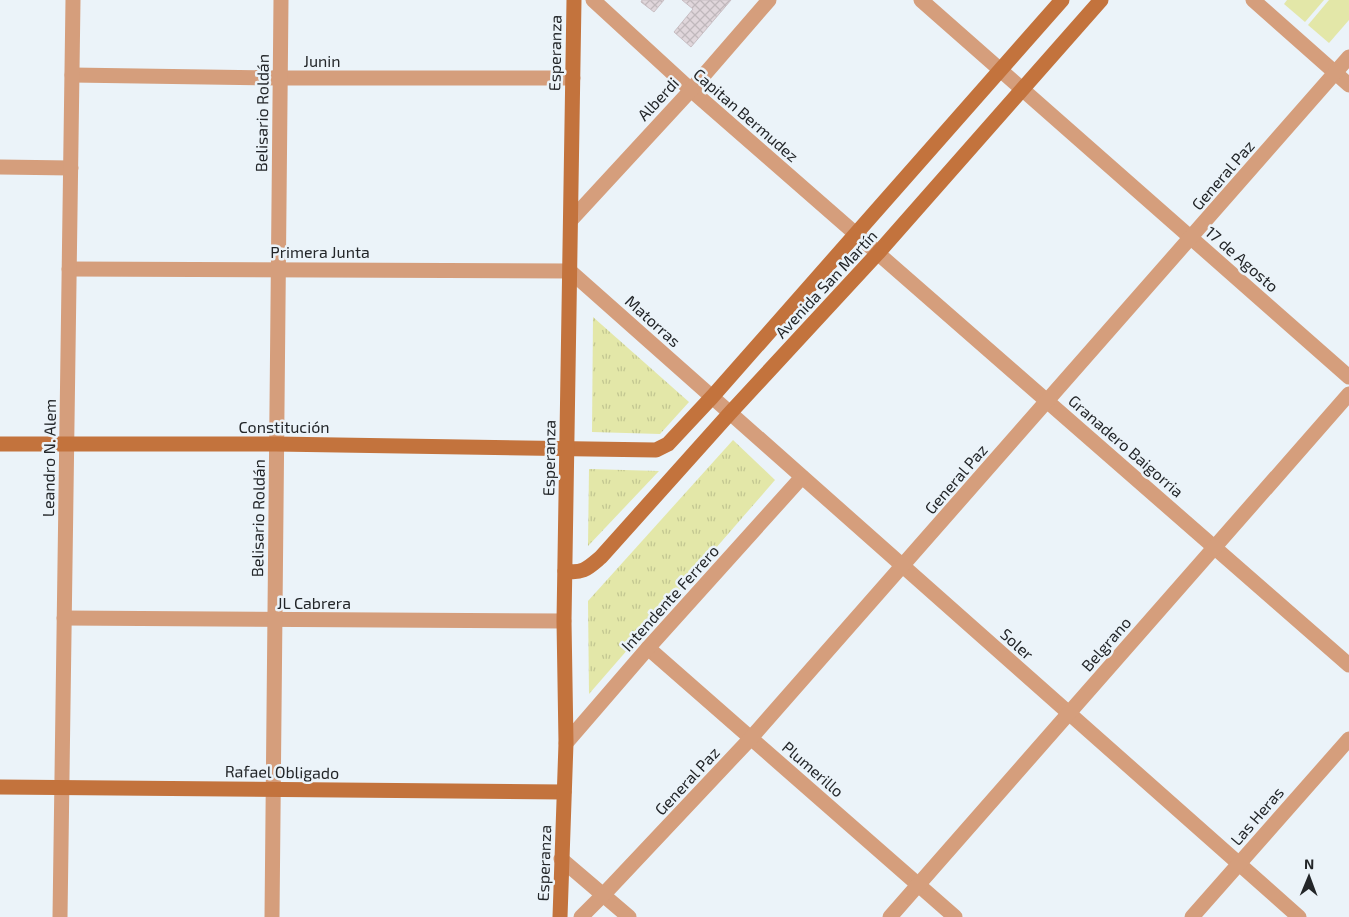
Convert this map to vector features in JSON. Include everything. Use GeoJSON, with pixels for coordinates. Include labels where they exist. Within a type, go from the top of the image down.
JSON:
{"type":"FeatureCollection","features":[{"type":"Feature","properties":{"kind":"main road","name":"Esperanza"},"geometry":{"type":"LineString","coordinates":[[560,917],[566,743],[564,621],[574,0]]}},
{"type":"Feature","properties":{"kind":"main road","name":"Avenida San Martín"},"geometry":{"type":"LineString","coordinates":[[567,449],[656,450],[668,444],[712,397],[1062,0]]}},
{"type":"Feature","properties":{"kind":"main road","name":"Avenida San Martín"},"geometry":{"type":"LineString","coordinates":[[565,571],[577,573],[586,570],[601,557],[730,413],[878,253],[1101,0]]}},
{"type":"Feature","properties":{"kind":"main road","name":"Constitución"},"geometry":{"type":"LineString","coordinates":[[0,444],[276,444],[567,449]]}},
{"type":"Feature","properties":{"kind":"main road","name":"Rafael Obligado"},"geometry":{"type":"LineString","coordinates":[[0,787],[564,792]]}},
{"type":"Feature","properties":{"kind":"street","name":"Leandro N. Alem"},"geometry":{"type":"LineString","coordinates":[[60,917],[73,0]]}},
{"type":"Feature","properties":{"kind":"street","name":"Belisario Roldán"},"geometry":{"type":"LineString","coordinates":[[272,917],[281,0]]}},
{"type":"Feature","properties":{"kind":"street","name":"Capitan Bermudez"},"geometry":{"type":"LineString","coordinates":[[593,0],[691,90],[878,253]]}},
{"type":"Feature","properties":{"kind":"street","name":"Alberdi"},"geometry":{"type":"LineString","coordinates":[[571,220],[691,90],[769,0]]}},
{"type":"Feature","properties":{"kind":"street","name":"17 de Agosto"},"geometry":{"type":"LineString","coordinates":[[921,0],[1349,377]]}},
{"type":"Feature","properties":{"kind":"street"},"geometry":{"type":"LineString","coordinates":[[1253,0],[1349,85]]}},
{"type":"Feature","properties":{"kind":"street","name":"General Paz"},"geometry":{"type":"LineString","coordinates":[[581,917],[751,738],[1349,57]]}},
{"type":"Feature","properties":{"kind":"street","name":"Junin"},"geometry":{"type":"LineString","coordinates":[[72,76],[573,78]]}},
{"type":"Feature","properties":{"kind":"street"},"geometry":{"type":"LineString","coordinates":[[0,167],[71,168]]}},
{"type":"Feature","properties":{"kind":"street","name":"Granadero Baigorria"},"geometry":{"type":"LineString","coordinates":[[878,253],[1349,665]]}},
{"type":"Feature","properties":{"kind":"street","name":"Primera Junta"},"geometry":{"type":"LineString","coordinates":[[69,269],[570,271]]}},
{"type":"Feature","properties":{"kind":"street","name":"Matorras"},"geometry":{"type":"LineString","coordinates":[[570,271],[712,397]]}},
{"type":"Feature","properties":{"kind":"street","name":"Belgrano"},"geometry":{"type":"LineString","coordinates":[[890,917],[1349,394]]}},
{"type":"Feature","properties":{"kind":"street","name":"Soler"},"geometry":{"type":"LineString","coordinates":[[712,397],[1299,917]]}},
{"type":"Feature","properties":{"kind":"street","name":"Intendente Ferrero"},"geometry":{"type":"LineString","coordinates":[[566,743],[648,648],[802,477]]}},
{"type":"Feature","properties":{"kind":"street","name":"JL Cabrera"},"geometry":{"type":"LineString","coordinates":[[64,618],[564,621]]}},
{"type":"Feature","properties":{"kind":"street","name":"Plumerillo"},"geometry":{"type":"LineString","coordinates":[[648,648],[955,917]]}},
{"type":"Feature","properties":{"kind":"street","name":"Las Heras"},"geometry":{"type":"LineString","coordinates":[[1192,917],[1349,739]]}},
{"type":"Feature","properties":{"kind":"street"},"geometry":{"type":"LineString","coordinates":[[561,858],[630,917]]}},
{"type":"Feature","properties":{"kind":"green space"},"geometry":{"type":"Polygon","coordinates":[[[1287,0],[1324,0],[1305,22],[1284,4],[1287,0]]]}},
{"type":"Feature","properties":{"kind":"green space"},"geometry":{"type":"Polygon","coordinates":[[[1329,0],[1349,0],[1349,20],[1329,43],[1308,25],[1329,0]]]}},
{"type":"Feature","properties":{"kind":"green space"},"geometry":{"type":"Polygon","coordinates":[[[593,317],[689,402],[660,434],[592,432],[593,317]]]}},
{"type":"Feature","properties":{"kind":"green space"},"geometry":{"type":"Polygon","coordinates":[[[733,440],[775,480],[589,694],[588,601],[733,440]]]}},
{"type":"Feature","properties":{"kind":"green space"},"geometry":{"type":"Polygon","coordinates":[[[589,469],[659,471],[588,546],[589,469]]]}},
{"type":"Feature","properties":{"kind":"building"},"geometry":{"type":"Polygon","coordinates":[[[642,0],[664,0],[654,12],[641,2],[642,0]]]}},
{"type":"Feature","properties":{"kind":"building"},"geometry":{"type":"Polygon","coordinates":[[[682,0],[731,0],[691,47],[674,32],[693,9],[682,0]]]}}]}
